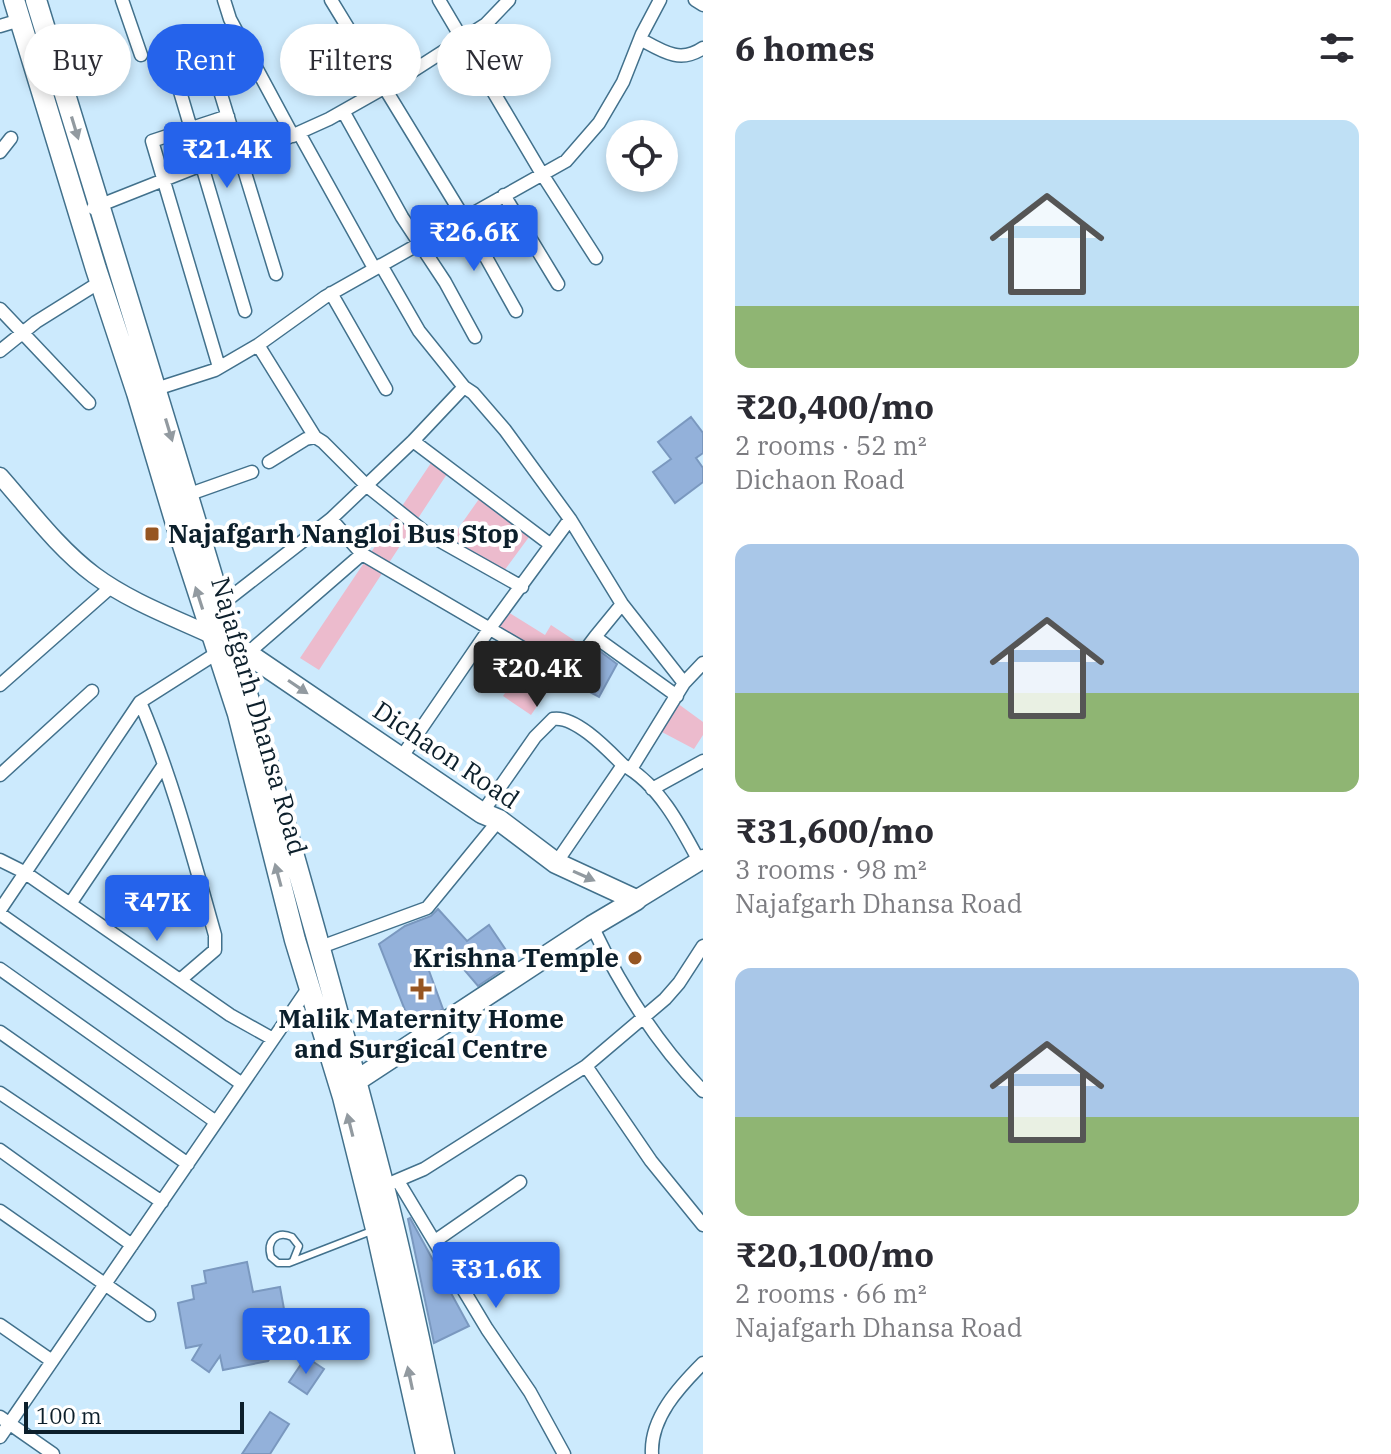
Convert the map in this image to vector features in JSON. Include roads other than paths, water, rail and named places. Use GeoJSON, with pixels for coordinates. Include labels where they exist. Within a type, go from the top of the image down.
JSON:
{"type":"FeatureCollection","features":[{"type":"Feature","properties":{"kind":"main road"},"geometry":{"type":"LineString","coordinates":[[36,0],[88,209],[156,389],[222,604],[227,646],[318,948],[348,1086],[391,1184],[444,1454]]}},
{"type":"Feature","properties":{"kind":"main road","name":"Najafgarh Dhansa Road"},"geometry":{"type":"LineString","coordinates":[[17,10],[88,209],[100,282],[227,646],[238,714],[309,987],[348,1086],[426,1454]]}},
{"type":"Feature","properties":{"kind":"main road","name":"Dichaon Road"},"geometry":{"type":"LineString","coordinates":[[227,646],[556,863],[636,900]]}},
{"type":"Feature","properties":{"kind":"main road"},"geometry":{"type":"LineString","coordinates":[[348,1086],[592,926],[701,860]]}},
{"type":"Feature","properties":{"kind":"street"},"geometry":{"type":"LineString","coordinates":[[122,0],[141,55]]}},
{"type":"Feature","properties":{"kind":"street"},"geometry":{"type":"LineString","coordinates":[[224,0],[230,19],[296,134],[419,331],[464,387],[505,430],[570,519],[622,604],[684,683]]}},
{"type":"Feature","properties":{"kind":"street"},"geometry":{"type":"LineString","coordinates":[[331,0],[345,24]]}},
{"type":"Feature","properties":{"kind":"street"},"geometry":{"type":"LineString","coordinates":[[439,0],[452,24]]}},
{"type":"Feature","properties":{"kind":"street"},"geometry":{"type":"LineString","coordinates":[[486,24],[509,0]]}},
{"type":"Feature","properties":{"kind":"street"},"geometry":{"type":"LineString","coordinates":[[156,389],[219,367],[258,345],[331,293],[566,161],[599,123],[623,82],[660,0]]}},
{"type":"Feature","properties":{"kind":"street"},"geometry":{"type":"LineString","coordinates":[[695,0],[703,5]]}},
{"type":"Feature","properties":{"kind":"street"},"geometry":{"type":"LineString","coordinates":[[0,26],[17,10]]}},
{"type":"Feature","properties":{"kind":"street"},"geometry":{"type":"LineString","coordinates":[[640,39],[677,57],[688,56],[703,48]]}},
{"type":"Feature","properties":{"kind":"street"},"geometry":{"type":"LineString","coordinates":[[181,96],[245,311]]}},
{"type":"Feature","properties":{"kind":"street"},"geometry":{"type":"LineString","coordinates":[[222,96],[276,274]]}},
{"type":"Feature","properties":{"kind":"street"},"geometry":{"type":"LineString","coordinates":[[88,209],[296,134],[369,96]]}},
{"type":"Feature","properties":{"kind":"street"},"geometry":{"type":"LineString","coordinates":[[388,96],[464,218],[516,311]]}},
{"type":"Feature","properties":{"kind":"street"},"geometry":{"type":"LineString","coordinates":[[495,96],[596,258]]}},
{"type":"Feature","properties":{"kind":"street"},"geometry":{"type":"LineString","coordinates":[[343,111],[475,337]]}},
{"type":"Feature","properties":{"kind":"street"},"geometry":{"type":"LineString","coordinates":[[219,367],[152,141],[228,116]]}},
{"type":"Feature","properties":{"kind":"street"},"geometry":{"type":"LineString","coordinates":[[0,152],[11,138]]}},
{"type":"Feature","properties":{"kind":"street"},"geometry":{"type":"LineString","coordinates":[[504,195],[558,284]]}},
{"type":"Feature","properties":{"kind":"street"},"geometry":{"type":"LineString","coordinates":[[0,351],[22,332],[100,282]]}},
{"type":"Feature","properties":{"kind":"street"},"geometry":{"type":"LineString","coordinates":[[331,293],[386,389]]}},
{"type":"Feature","properties":{"kind":"street"},"geometry":{"type":"LineString","coordinates":[[0,309],[89,403]]}},
{"type":"Feature","properties":{"kind":"street"},"geometry":{"type":"LineString","coordinates":[[258,345],[315,437],[367,486],[426,533],[522,587]]}},
{"type":"Feature","properties":{"kind":"street"},"geometry":{"type":"LineString","coordinates":[[222,604],[331,519],[413,441],[464,387]]}},
{"type":"Feature","properties":{"kind":"street"},"geometry":{"type":"LineString","coordinates":[[269,462],[306,439],[315,437]]}},
{"type":"Feature","properties":{"kind":"street"},"geometry":{"type":"LineString","coordinates":[[413,441],[551,545]]}},
{"type":"Feature","properties":{"kind":"street"},"geometry":{"type":"LineString","coordinates":[[187,495],[252,472]]}},
{"type":"Feature","properties":{"kind":"street","name":"Dichaon Road"},"geometry":{"type":"LineString","coordinates":[[0,476],[65,550],[111,587],[227,646]]}},
{"type":"Feature","properties":{"kind":"street"},"geometry":{"type":"LineString","coordinates":[[331,519],[362,554],[567,674],[622,604]]}},
{"type":"Feature","properties":{"kind":"street"},"geometry":{"type":"LineString","coordinates":[[401,758],[570,519]]}},
{"type":"Feature","properties":{"kind":"street"},"geometry":{"type":"LineString","coordinates":[[242,1084],[0,912],[140,702],[362,554]]}},
{"type":"Feature","properties":{"kind":"street"},"geometry":{"type":"LineString","coordinates":[[0,665],[5,681],[111,587]]}},
{"type":"Feature","properties":{"kind":"street"},"geometry":{"type":"LineString","coordinates":[[595,637],[677,696]]}},
{"type":"Feature","properties":{"kind":"street"},"geometry":{"type":"LineString","coordinates":[[556,863],[684,683],[703,663]]}},
{"type":"Feature","properties":{"kind":"street"},"geometry":{"type":"LineString","coordinates":[[0,775],[92,691]]}},
{"type":"Feature","properties":{"kind":"street"},"geometry":{"type":"LineString","coordinates":[[140,702],[184,828],[215,935],[215,950],[180,980]]}},
{"type":"Feature","properties":{"kind":"street"},"geometry":{"type":"LineString","coordinates":[[318,948],[427,908],[490,817],[535,737],[553,719],[566,720],[587,733],[652,789],[701,860]]}},
{"type":"Feature","properties":{"kind":"street"},"geometry":{"type":"LineString","coordinates":[[652,789],[703,761]]}},
{"type":"Feature","properties":{"kind":"street"},"geometry":{"type":"LineString","coordinates":[[70,904],[163,766]]}},
{"type":"Feature","properties":{"kind":"street"},"geometry":{"type":"LineString","coordinates":[[0,860],[24,872],[230,1015],[273,1039]]}},
{"type":"Feature","properties":{"kind":"street"},"geometry":{"type":"LineString","coordinates":[[592,926],[607,959],[645,1018],[703,1091]]}},
{"type":"Feature","properties":{"kind":"street"},"geometry":{"type":"LineString","coordinates":[[564,1454],[530,1392],[487,1329],[435,1241],[391,1184],[478,1136],[586,1066],[645,1018],[679,983],[703,946]]}},
{"type":"Feature","properties":{"kind":"street"},"geometry":{"type":"LineString","coordinates":[[0,969],[216,1122]]}},
{"type":"Feature","properties":{"kind":"street"},"geometry":{"type":"LineString","coordinates":[[0,1437],[5,1420],[52,1361],[309,987]]}},
{"type":"Feature","properties":{"kind":"street"},"geometry":{"type":"LineString","coordinates":[[0,1032],[188,1164]]}},
{"type":"Feature","properties":{"kind":"street"},"geometry":{"type":"LineString","coordinates":[[586,1066],[651,1161],[703,1225]]}},
{"type":"Feature","properties":{"kind":"street"},"geometry":{"type":"LineString","coordinates":[[0,1093],[162,1202]]}},
{"type":"Feature","properties":{"kind":"street"},"geometry":{"type":"LineString","coordinates":[[0,1150],[132,1245]]}},
{"type":"Feature","properties":{"kind":"street"},"geometry":{"type":"LineString","coordinates":[[435,1241],[520,1182]]}},
{"type":"Feature","properties":{"kind":"street"},"geometry":{"type":"LineString","coordinates":[[0,1211],[149,1315]]}},
{"type":"Feature","properties":{"kind":"street"},"geometry":{"type":"LineString","coordinates":[[0,1325],[52,1361]]}},
{"type":"Feature","properties":{"kind":"street"},"geometry":{"type":"LineString","coordinates":[[652,1454],[652,1442],[660,1417],[703,1363]]}},
{"type":"Feature","properties":{"kind":"street"},"geometry":{"type":"LineString","coordinates":[[5,1420],[53,1454]]}},
{"type":"Feature","properties":{"kind":"lane"},"geometry":{"type":"LineString","coordinates":[[293,1261],[299,1246],[292,1237],[282,1234],[273,1239],[269,1252],[274,1260],[283,1264],[293,1261],[376,1229]]}},
{"type":"Feature","properties":{"kind":"place","name":"Najafgarh Nangloi Bus Stop"},"geometry":{"type":"Point","coordinates":[152,534]}},
{"type":"Feature","properties":{"kind":"place","name":"Krishna Temple"},"geometry":{"type":"Point","coordinates":[635,958]}},
{"type":"Feature","properties":{"kind":"place","name":"Malik Maternity Home and Surgical Centre"},"geometry":{"type":"Point","coordinates":[421,989]}}]}
